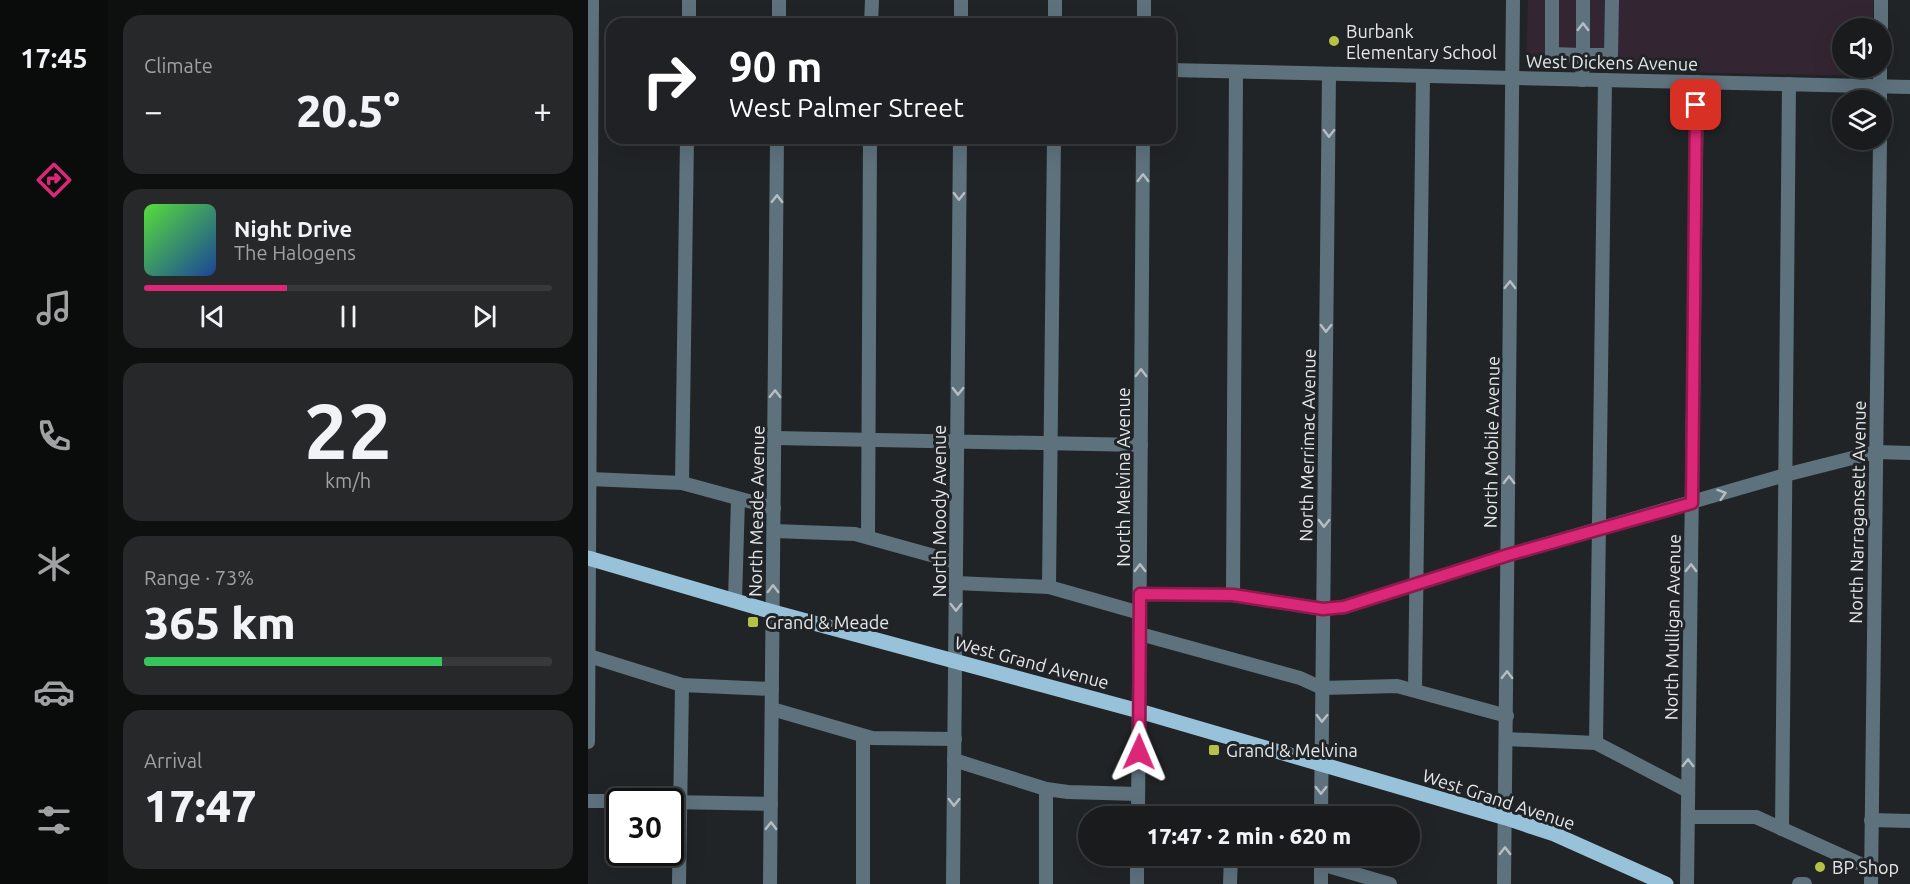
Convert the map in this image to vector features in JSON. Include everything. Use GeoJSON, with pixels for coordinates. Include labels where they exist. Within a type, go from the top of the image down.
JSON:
{"type":"FeatureCollection","features":[{"type":"Feature","properties":{"kind":"main road","name":"West Grand Avenue"},"geometry":{"type":"LineString","coordinates":[[589,558],[773,612],[1139,711],[1506,818],[1554,834],[1666,884]]}},
{"type":"Feature","properties":{"kind":"street"},"geometry":{"type":"LineString","coordinates":[[588,742],[592,0]]}},
{"type":"Feature","properties":{"kind":"street"},"geometry":{"type":"LineString","coordinates":[[689,0],[689,18]]}},
{"type":"Feature","properties":{"kind":"street"},"geometry":{"type":"LineString","coordinates":[[778,18],[779,0]]}},
{"type":"Feature","properties":{"kind":"street"},"geometry":{"type":"LineString","coordinates":[[872,0],[872,18]]}},
{"type":"Feature","properties":{"kind":"street"},"geometry":{"type":"LineString","coordinates":[[961,0],[961,18]]}},
{"type":"Feature","properties":{"kind":"street"},"geometry":{"type":"LineString","coordinates":[[1055,0],[1055,18]]}},
{"type":"Feature","properties":{"kind":"street"},"geometry":{"type":"LineString","coordinates":[[1144,0],[1144,18]]}},
{"type":"Feature","properties":{"kind":"street","name":"North Mobile Avenue"},"geometry":{"type":"LineString","coordinates":[[1504,884],[1513,0]]}},
{"type":"Feature","properties":{"kind":"street"},"geometry":{"type":"LineString","coordinates":[[1552,0],[1552,54],[1583,55],[1611,54],[1612,0]]}},
{"type":"Feature","properties":{"kind":"street"},"geometry":{"type":"LineString","coordinates":[[1582,80],[1583,0]]}},
{"type":"Feature","properties":{"kind":"street"},"geometry":{"type":"LineString","coordinates":[[1881,0],[1881,18]]}},
{"type":"Feature","properties":{"kind":"street","name":"West Dickens Avenue"},"geometry":{"type":"LineString","coordinates":[[1176,70],[1910,87]]}},
{"type":"Feature","properties":{"kind":"street"},"geometry":{"type":"LineString","coordinates":[[1233,595],[1236,72]]}},
{"type":"Feature","properties":{"kind":"street","name":"North Merrimac Avenue"},"geometry":{"type":"LineString","coordinates":[[1321,806],[1329,74]]}},
{"type":"Feature","properties":{"kind":"street"},"geometry":{"type":"LineString","coordinates":[[1415,689],[1423,76]]}},
{"type":"Feature","properties":{"kind":"street"},"geometry":{"type":"LineString","coordinates":[[1880,78],[1880,90]]}},
{"type":"Feature","properties":{"kind":"street"},"geometry":{"type":"LineString","coordinates":[[1596,743],[1605,80]]}},
{"type":"Feature","properties":{"kind":"street","name":"North Mulligan Avenue"},"geometry":{"type":"LineString","coordinates":[[1687,884],[1697,82]]}},
{"type":"Feature","properties":{"kind":"street"},"geometry":{"type":"LineString","coordinates":[[1782,829],[1790,84]]}},
{"type":"Feature","properties":{"kind":"street"},"geometry":{"type":"LineString","coordinates":[[682,483],[687,144]]}},
{"type":"Feature","properties":{"kind":"street","name":"North Meade Avenue"},"geometry":{"type":"LineString","coordinates":[[770,884],[777,144]]}},
{"type":"Feature","properties":{"kind":"street"},"geometry":{"type":"LineString","coordinates":[[868,537],[870,144]]}},
{"type":"Feature","properties":{"kind":"street","name":"North Moody Avenue"},"geometry":{"type":"LineString","coordinates":[[953,884],[960,144]]}},
{"type":"Feature","properties":{"kind":"street"},"geometry":{"type":"LineString","coordinates":[[1049,587],[1054,144]]}},
{"type":"Feature","properties":{"kind":"street","name":"North Melvina Avenue"},"geometry":{"type":"LineString","coordinates":[[1138,806],[1143,144]]}},
{"type":"Feature","properties":{"kind":"street","name":"North Narragansett Avenue"},"geometry":{"type":"LineString","coordinates":[[1870,884],[1880,150]]}},
{"type":"Feature","properties":{"kind":"street"},"geometry":{"type":"LineString","coordinates":[[774,438],[1141,445]]}},
{"type":"Feature","properties":{"kind":"street"},"geometry":{"type":"LineString","coordinates":[[1140,594],[1233,595],[1323,609],[1344,607],[1508,555],[1785,475],[1876,452],[1910,453]]}},
{"type":"Feature","properties":{"kind":"street"},"geometry":{"type":"LineString","coordinates":[[590,479],[682,483],[774,508]]}},
{"type":"Feature","properties":{"kind":"street"},"geometry":{"type":"LineString","coordinates":[[735,600],[738,499]]}},
{"type":"Feature","properties":{"kind":"street"},"geometry":{"type":"LineString","coordinates":[[774,531],[855,534],[956,562]]}},
{"type":"Feature","properties":{"kind":"street"},"geometry":{"type":"LineString","coordinates":[[956,583],[1049,587],[1140,613]]}},
{"type":"Feature","properties":{"kind":"street"},"geometry":{"type":"LineString","coordinates":[[1140,634],[1300,678],[1322,688],[1397,686],[1415,689],[1506,716]]}},
{"type":"Feature","properties":{"kind":"street"},"geometry":{"type":"LineString","coordinates":[[589,656],[682,685],[772,689]]}},
{"type":"Feature","properties":{"kind":"street"},"geometry":{"type":"LineString","coordinates":[[676,788],[682,685]]}},
{"type":"Feature","properties":{"kind":"street"},"geometry":{"type":"LineString","coordinates":[[772,710],[863,736],[955,740]]}},
{"type":"Feature","properties":{"kind":"street"},"geometry":{"type":"LineString","coordinates":[[863,736],[863,884]]}},
{"type":"Feature","properties":{"kind":"street"},"geometry":{"type":"LineString","coordinates":[[1506,739],[1596,743],[1688,791]]}},
{"type":"Feature","properties":{"kind":"street"},"geometry":{"type":"LineString","coordinates":[[954,760],[1046,789],[1068,792],[1138,794]]}},
{"type":"Feature","properties":{"kind":"street"},"geometry":{"type":"LineString","coordinates":[[1046,789],[1046,884]]}},
{"type":"Feature","properties":{"kind":"street"},"geometry":{"type":"LineString","coordinates":[[588,801],[606,801]]}},
{"type":"Feature","properties":{"kind":"street"},"geometry":{"type":"LineString","coordinates":[[684,802],[771,804]]}},
{"type":"Feature","properties":{"kind":"street"},"geometry":{"type":"LineString","coordinates":[[1688,817],[1756,817],[1871,869]]}},
{"type":"Feature","properties":{"kind":"street"},"geometry":{"type":"LineString","coordinates":[[1871,820],[1910,821]]}},
{"type":"Feature","properties":{"kind":"street"},"geometry":{"type":"LineString","coordinates":[[678,866],[679,884]]}},
{"type":"Feature","properties":{"kind":"street"},"geometry":{"type":"LineString","coordinates":[[1137,866],[1137,884]]}},
{"type":"Feature","properties":{"kind":"street"},"geometry":{"type":"LineString","coordinates":[[1230,884],[1231,866]]}},
{"type":"Feature","properties":{"kind":"street"},"geometry":{"type":"LineString","coordinates":[[1321,866],[1321,884]]}},
{"type":"Feature","properties":{"kind":"street"},"geometry":{"type":"LineString","coordinates":[[1340,866],[1390,884]]}},
{"type":"Feature","properties":{"kind":"street"},"geometry":{"type":"LineString","coordinates":[[1799,884],[1805,884]]}},
{"type":"Feature","properties":{"kind":"shaded area"},"geometry":{"type":"Polygon","coordinates":[[[1528,0],[1873,0],[1873,18],[1832,18],[1832,75],[1526,69],[1528,0]]]}},
{"type":"Feature","properties":{"kind":"place","name":"Burbank Elementary School"},"geometry":{"type":"Point","coordinates":[1334,41]}},
{"type":"Feature","properties":{"kind":"place","name":"Grand & Meade"},"geometry":{"type":"Point","coordinates":[753,622]}},
{"type":"Feature","properties":{"kind":"place","name":"Grand & Melvina"},"geometry":{"type":"Point","coordinates":[1214,750]}},
{"type":"Feature","properties":{"kind":"place","name":"BP Shop"},"geometry":{"type":"Point","coordinates":[1820,867]}},
{"type":"Feature","properties":{"kind":"route"},"geometry":{"type":"LineString","coordinates":[[1139,752],[1140,594],[1233,595],[1323,609],[1344,607],[1508,555],[1692,503],[1696,105]]}}]}
